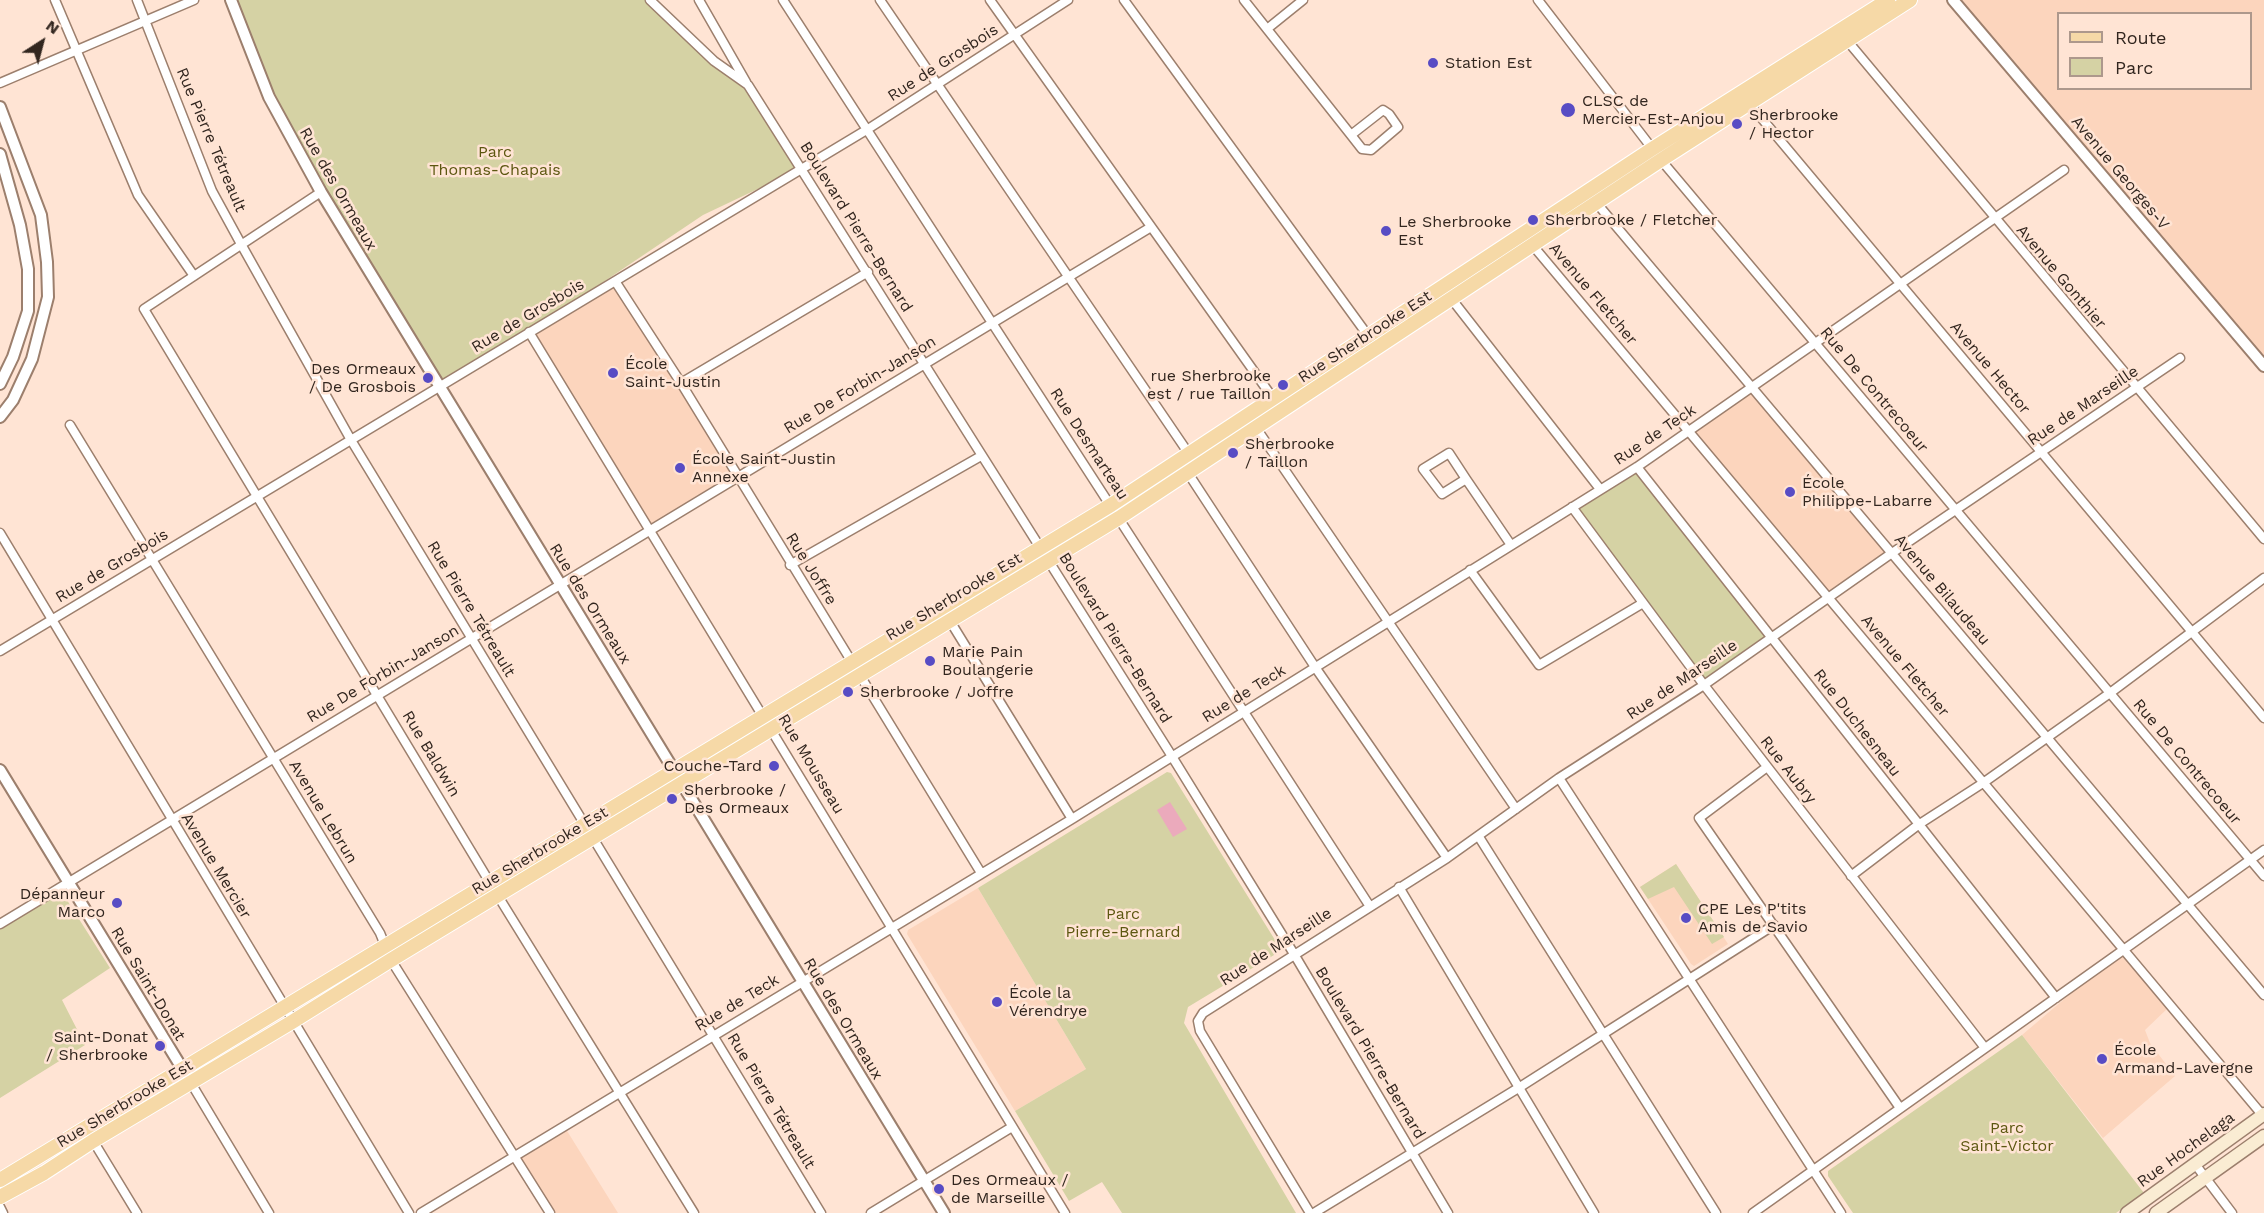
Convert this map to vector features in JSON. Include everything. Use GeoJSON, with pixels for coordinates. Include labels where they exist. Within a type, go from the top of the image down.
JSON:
{"type":"FeatureCollection","features":[{"type":"Feature","properties":{"kind":"main road","name":"Rue Sherbrooke Est"},"geometry":{"type":"LineString","coordinates":[[1843,36],[1888,0]]}},
{"type":"Feature","properties":{"kind":"main road","name":"Rue Sherbrooke Est"},"geometry":{"type":"LineString","coordinates":[[1277,405],[1451,301],[1597,204],[1745,99],[1843,36],[1910,0]]}},
{"type":"Feature","properties":{"kind":"main road","name":"Rue Sherbrooke Est"},"geometry":{"type":"LineString","coordinates":[[1043,554],[1119,518],[1188,473],[1252,422],[1369,337],[1652,149],[1745,99]]}},
{"type":"Feature","properties":{"kind":"main road","name":"Rue Sherbrooke Est"},"geometry":{"type":"LineString","coordinates":[[0,1180],[90,1135],[187,1077],[292,1023],[391,960],[684,784],[768,723],[1043,554],[1111,505],[1185,457],[1252,422]]}},
{"type":"Feature","properties":{"kind":"main road","name":"Rue Sherbrooke Est"},"geometry":{"type":"LineString","coordinates":[[187,1077],[283,1006],[676,770],[768,723]]}},
{"type":"Feature","properties":{"kind":"main road","name":"Rue Hochelaga"},"geometry":{"type":"LineString","coordinates":[[2127,1213],[2264,1115]]}},
{"type":"Feature","properties":{"kind":"main road","name":"Rue Sherbrooke Est"},"geometry":{"type":"LineString","coordinates":[[0,1197],[44,1173],[90,1135]]}},
{"type":"Feature","properties":{"kind":"main road","name":"Rue Hochelaga"},"geometry":{"type":"LineString","coordinates":[[2156,1213],[2264,1136]]}},
{"type":"Feature","properties":{"kind":"street"},"geometry":{"type":"LineString","coordinates":[[56,0],[138,195],[194,276],[321,192]]}},
{"type":"Feature","properties":{"kind":"street","name":"Rue Pierre Tétreault"},"geometry":{"type":"LineString","coordinates":[[137,0],[212,191],[351,440],[821,1213]]}},
{"type":"Feature","properties":{"kind":"street"},"geometry":{"type":"LineString","coordinates":[[0,84],[194,0]]}},
{"type":"Feature","properties":{"kind":"street","name":"Rue des Ormeaux"},"geometry":{"type":"LineString","coordinates":[[231,0],[269,97],[321,192],[676,770],[944,1213]]}},
{"type":"Feature","properties":{"kind":"street","name":"Boulevard Pierre-Bernard"},"geometry":{"type":"LineString","coordinates":[[650,0],[714,62],[748,85]]}},
{"type":"Feature","properties":{"kind":"street","name":"Boulevard Pierre-Bernard"},"geometry":{"type":"LineString","coordinates":[[699,0],[748,85],[868,272],[1294,954],[1448,1213]]}},
{"type":"Feature","properties":{"kind":"street","name":"Rue Desmarteau"},"geometry":{"type":"LineString","coordinates":[[783,0],[1369,905]]}},
{"type":"Feature","properties":{"kind":"street"},"geometry":{"type":"LineString","coordinates":[[880,0],[1068,277],[1185,457],[1188,473],[1315,667],[1447,858]]}},
{"type":"Feature","properties":{"kind":"street"},"geometry":{"type":"LineString","coordinates":[[990,0],[1277,405]]}},
{"type":"Feature","properties":{"kind":"street","name":"Rue de Grosbois"},"geometry":{"type":"LineString","coordinates":[[0,651],[868,129],[1068,0]]}},
{"type":"Feature","properties":{"kind":"street"},"geometry":{"type":"LineString","coordinates":[[1124,0],[1369,337]]}},
{"type":"Feature","properties":{"kind":"street"},"geometry":{"type":"LineString","coordinates":[[1244,0],[1362,149],[1368,151],[1398,127],[1389,114],[1383,110],[1351,135]]}},
{"type":"Feature","properties":{"kind":"street"},"geometry":{"type":"LineString","coordinates":[[1267,29],[1303,0]]}},
{"type":"Feature","properties":{"kind":"street","name":"Rue De Contrecoeur"},"geometry":{"type":"LineString","coordinates":[[1538,0],[1661,160],[2264,876]]}},
{"type":"Feature","properties":{"kind":"street","name":"Avenue Georges-V"},"geometry":{"type":"LineString","coordinates":[[1953,0],[2264,366]]}},
{"type":"Feature","properties":{"kind":"street","name":"Avenue Gonthier"},"geometry":{"type":"LineString","coordinates":[[1843,36],[2264,540]]}},
{"type":"Feature","properties":{"kind":"street","name":"Avenue Hector"},"geometry":{"type":"LineString","coordinates":[[1745,99],[2264,718]]}},
{"type":"Feature","properties":{"kind":"street"},"geometry":{"type":"LineString","coordinates":[[0,107],[40,215],[48,262],[48,297],[32,358],[13,400],[0,417]]}},
{"type":"Feature","properties":{"kind":"street"},"geometry":{"type":"LineString","coordinates":[[0,154],[20,225],[28,269],[28,311],[13,357],[0,384]]}},
{"type":"Feature","properties":{"kind":"street","name":"Rue de Teck"},"geometry":{"type":"LineString","coordinates":[[421,1213],[1072,819],[1572,507],[1689,430],[2064,170]]}},
{"type":"Feature","properties":{"kind":"street","name":"Avenue Bilaudeau"},"geometry":{"type":"LineString","coordinates":[[1588,192],[2264,995]]}},
{"type":"Feature","properties":{"kind":"street","name":"Rue De Forbin-Janson"},"geometry":{"type":"LineString","coordinates":[[0,924],[1151,227]]}},
{"type":"Feature","properties":{"kind":"street","name":"Avenue Fletcher"},"geometry":{"type":"LineString","coordinates":[[1524,235],[2122,950],[2264,1115]]}},
{"type":"Feature","properties":{"kind":"street"},"geometry":{"type":"LineString","coordinates":[[681,383],[868,272]]}},
{"type":"Feature","properties":{"kind":"street","name":"Rue Baldwin"},"geometry":{"type":"LineString","coordinates":[[194,276],[144,309],[498,896],[694,1213]]}},
{"type":"Feature","properties":{"kind":"street","name":"Rue Joffre"},"geometry":{"type":"LineString","coordinates":[[615,281],[681,383],[790,566],[856,668],[981,873]]}},
{"type":"Feature","properties":{"kind":"street"},"geometry":{"type":"LineString","coordinates":[[1443,288],[1600,489]]}},
{"type":"Feature","properties":{"kind":"street","name":"Rue Mousseau"},"geometry":{"type":"LineString","coordinates":[[529,332],[1065,1213]]}},
{"type":"Feature","properties":{"kind":"street","name":"Rue de Marseille"},"geometry":{"type":"LineString","coordinates":[[1312,1213],[1200,1031],[1198,1021],[1203,1013],[1369,905],[1479,837],[1559,778],[1704,685],[1892,553],[2180,358]]}},
{"type":"Feature","properties":{"kind":"street"},"geometry":{"type":"LineString","coordinates":[[1252,422],[1516,809]]}},
{"type":"Feature","properties":{"kind":"street","name":"Avenue Lebrun"},"geometry":{"type":"LineString","coordinates":[[70,425],[273,758],[385,945],[391,960],[550,1213]]}},
{"type":"Feature","properties":{"kind":"street"},"geometry":{"type":"LineString","coordinates":[[1466,478],[1442,494],[1423,469],[1449,453],[1466,478],[1511,545]]}},
{"type":"Feature","properties":{"kind":"street"},"geometry":{"type":"LineString","coordinates":[[790,566],[981,456]]}},
{"type":"Feature","properties":{"kind":"street","name":"Rue Duchesneau"},"geometry":{"type":"LineString","coordinates":[[1636,466],[2056,998]]}},
{"type":"Feature","properties":{"kind":"street","name":"Rue Aubry"},"geometry":{"type":"LineString","coordinates":[[1572,507],[1704,685],[1985,1048]]}},
{"type":"Feature","properties":{"kind":"street","name":"Avenue Mercier"},"geometry":{"type":"LineString","coordinates":[[0,533],[292,1023],[409,1213]]}},
{"type":"Feature","properties":{"kind":"street"},"geometry":{"type":"LineString","coordinates":[[1470,570],[1539,665],[1643,603]]}},
{"type":"Feature","properties":{"kind":"street"},"geometry":{"type":"LineString","coordinates":[[1851,876],[1918,825],[1983,783],[2110,693],[2264,578]]}},
{"type":"Feature","properties":{"kind":"street"},"geometry":{"type":"LineString","coordinates":[[946,614],[1072,819]]}},
{"type":"Feature","properties":{"kind":"street"},"geometry":{"type":"LineString","coordinates":[[1767,766],[1699,818],[1900,1108]]}},
{"type":"Feature","properties":{"kind":"street","name":"Rue Saint-Donat"},"geometry":{"type":"LineString","coordinates":[[0,770],[269,1213]]}},
{"type":"Feature","properties":{"kind":"street"},"geometry":{"type":"LineString","coordinates":[[1559,778],[1841,1213]]}},
{"type":"Feature","properties":{"kind":"street"},"geometry":{"type":"LineString","coordinates":[[1479,837],[1601,1035],[1716,1213]]}},
{"type":"Feature","properties":{"kind":"street"},"geometry":{"type":"LineString","coordinates":[[1753,1213],[2264,850]]}},
{"type":"Feature","properties":{"kind":"street"},"geometry":{"type":"LineString","coordinates":[[1400,886],[1594,1213]]}},
{"type":"Feature","properties":{"kind":"street"},"geometry":{"type":"LineString","coordinates":[[1312,1213],[1520,1087],[1774,925]]}},
{"type":"Feature","properties":{"kind":"street"},"geometry":{"type":"LineString","coordinates":[[871,1213],[1012,1127]]}},
{"type":"Feature","properties":{"kind":"street"},"geometry":{"type":"LineString","coordinates":[[90,1135],[137,1213]]}},
{"type":"Feature","properties":{"kind":"street"},"geometry":{"type":"LineString","coordinates":[[2195,1164],[2232,1213]]}},
{"type":"Feature","properties":{"kind":"street"},"geometry":{"type":"LineString","coordinates":[[0,1208],[3,1213]]}},
{"type":"Feature","properties":{"kind":"shaded area"},"geometry":{"type":"Polygon","coordinates":[[[1958,0],[2264,0],[2264,360],[1958,0]]]}},
{"type":"Feature","properties":{"kind":"shaded area","name":"École Saint-Justin"},"geometry":{"type":"Polygon","coordinates":[[[615,281],[738,477],[651,530],[529,332],[615,281]]]}},
{"type":"Feature","properties":{"kind":"shaded area","name":"École Philippe-Labarre"},"geometry":{"type":"Polygon","coordinates":[[[1752,386],[1892,553],[1828,598],[1689,430],[1752,386]]]}},
{"type":"Feature","properties":{"kind":"shaded area"},"geometry":{"type":"Polygon","coordinates":[[[1170,802],[1187,829],[1173,837],[1157,810],[1170,802]]]}},
{"type":"Feature","properties":{"kind":"shaded area","name":"CPE Les P'tits Amis de Savio"},"geometry":{"type":"Polygon","coordinates":[[[1676,864],[1728,944],[1694,966],[1640,887],[1676,864]]]}},
{"type":"Feature","properties":{"kind":"shaded area","name":"École la Vérendrye"},"geometry":{"type":"Polygon","coordinates":[[[978,888],[1086,1069],[1015,1111],[907,934],[908,930],[978,888]]]}},
{"type":"Feature","properties":{"kind":"shaded area","name":"École Armand-Lavergne"},"geometry":{"type":"Polygon","coordinates":[[[2122,950],[2169,1007],[2145,1030],[2150,1043],[2175,1076],[2103,1138],[2022,1035],[2122,950]]]}},
{"type":"Feature","properties":{"kind":"shaded area"},"geometry":{"type":"Polygon","coordinates":[[[564,1126],[618,1213],[550,1213],[515,1156],[564,1126]]]}},
{"type":"Feature","properties":{"kind":"green space","name":"Parc Thomas-Chapais"},"geometry":{"type":"Polygon","coordinates":[[[230,0],[650,0],[748,85],[802,168],[703,215],[529,332],[439,387],[269,97],[230,0]]]}},
{"type":"Feature","properties":{"kind":"green space"},"geometry":{"type":"Polygon","coordinates":[[[1637,467],[1771,638],[1704,685],[1572,507],[1637,467]]]}},
{"type":"Feature","properties":{"kind":"green space","name":"Parc Pierre-Bernard"},"geometry":{"type":"Polygon","coordinates":[[[1167,772],[1171,773],[1280,948],[1279,952],[1188,1007],[1184,1023],[1296,1213],[1122,1213],[1102,1182],[1069,1201],[1015,1111],[1086,1069],[978,888],[1167,772]]]}},
{"type":"Feature","properties":{"kind":"green space"},"geometry":{"type":"Polygon","coordinates":[[[1676,864],[1724,937],[1712,944],[1674,887],[1648,899],[1640,887],[1676,864]]]}},
{"type":"Feature","properties":{"kind":"green space"},"geometry":{"type":"Polygon","coordinates":[[[60,889],[110,968],[62,1000],[85,1045],[0,1098],[0,925],[60,889]]]}},
{"type":"Feature","properties":{"kind":"green space","name":"Parc Saint-Victor"},"geometry":{"type":"Polygon","coordinates":[[[2022,1035],[2144,1193],[2116,1213],[1853,1213],[1828,1176],[1828,1171],[2022,1035]]]}},
{"type":"Feature","properties":{"kind":"place","name":"Station Est"},"geometry":{"type":"Point","coordinates":[1433,63]}},
{"type":"Feature","properties":{"kind":"place","name":"CLSC de Mercier-Est-Anjou"},"geometry":{"type":"Point","coordinates":[1568,110]}},
{"type":"Feature","properties":{"kind":"place","name":"Sherbrooke / Hector"},"geometry":{"type":"Point","coordinates":[1737,124]}},
{"type":"Feature","properties":{"kind":"place","name":"Sherbrooke / Fletcher"},"geometry":{"type":"Point","coordinates":[1533,220]}},
{"type":"Feature","properties":{"kind":"place","name":"Le Sherbrooke Est"},"geometry":{"type":"Point","coordinates":[1386,231]}},
{"type":"Feature","properties":{"kind":"place","name":"École Saint-Justin"},"geometry":{"type":"Point","coordinates":[613,373]}},
{"type":"Feature","properties":{"kind":"place","name":"Des Ormeaux / De Grosbois"},"geometry":{"type":"Point","coordinates":[428,378]}},
{"type":"Feature","properties":{"kind":"place","name":"rue Sherbrooke est / rue Taillon"},"geometry":{"type":"Point","coordinates":[1283,385]}},
{"type":"Feature","properties":{"kind":"place","name":"Sherbrooke / Taillon"},"geometry":{"type":"Point","coordinates":[1233,453]}},
{"type":"Feature","properties":{"kind":"place","name":"École Saint-Justin Annexe"},"geometry":{"type":"Point","coordinates":[680,468]}},
{"type":"Feature","properties":{"kind":"place","name":"École Philippe-Labarre"},"geometry":{"type":"Point","coordinates":[1790,492]}},
{"type":"Feature","properties":{"kind":"place","name":"Marie Pain Boulangerie"},"geometry":{"type":"Point","coordinates":[930,661]}},
{"type":"Feature","properties":{"kind":"place","name":"Sherbrooke / Joffre"},"geometry":{"type":"Point","coordinates":[848,692]}},
{"type":"Feature","properties":{"kind":"place","name":"Couche-Tard"},"geometry":{"type":"Point","coordinates":[774,766]}},
{"type":"Feature","properties":{"kind":"place","name":"Sherbrooke / Des Ormeaux"},"geometry":{"type":"Point","coordinates":[672,799]}},
{"type":"Feature","properties":{"kind":"place","name":"Dépanneur Marco"},"geometry":{"type":"Point","coordinates":[117,903]}},
{"type":"Feature","properties":{"kind":"place","name":"CPE Les P'tits Amis de Savio"},"geometry":{"type":"Point","coordinates":[1686,918]}},
{"type":"Feature","properties":{"kind":"place","name":"École la Vérendrye"},"geometry":{"type":"Point","coordinates":[997,1002]}},
{"type":"Feature","properties":{"kind":"place","name":"Saint-Donat / Sherbrooke"},"geometry":{"type":"Point","coordinates":[160,1046]}},
{"type":"Feature","properties":{"kind":"place","name":"École Armand-Lavergne"},"geometry":{"type":"Point","coordinates":[2102,1059]}},
{"type":"Feature","properties":{"kind":"place","name":"Des Ormeaux / de Marseille"},"geometry":{"type":"Point","coordinates":[939,1189]}}]}
